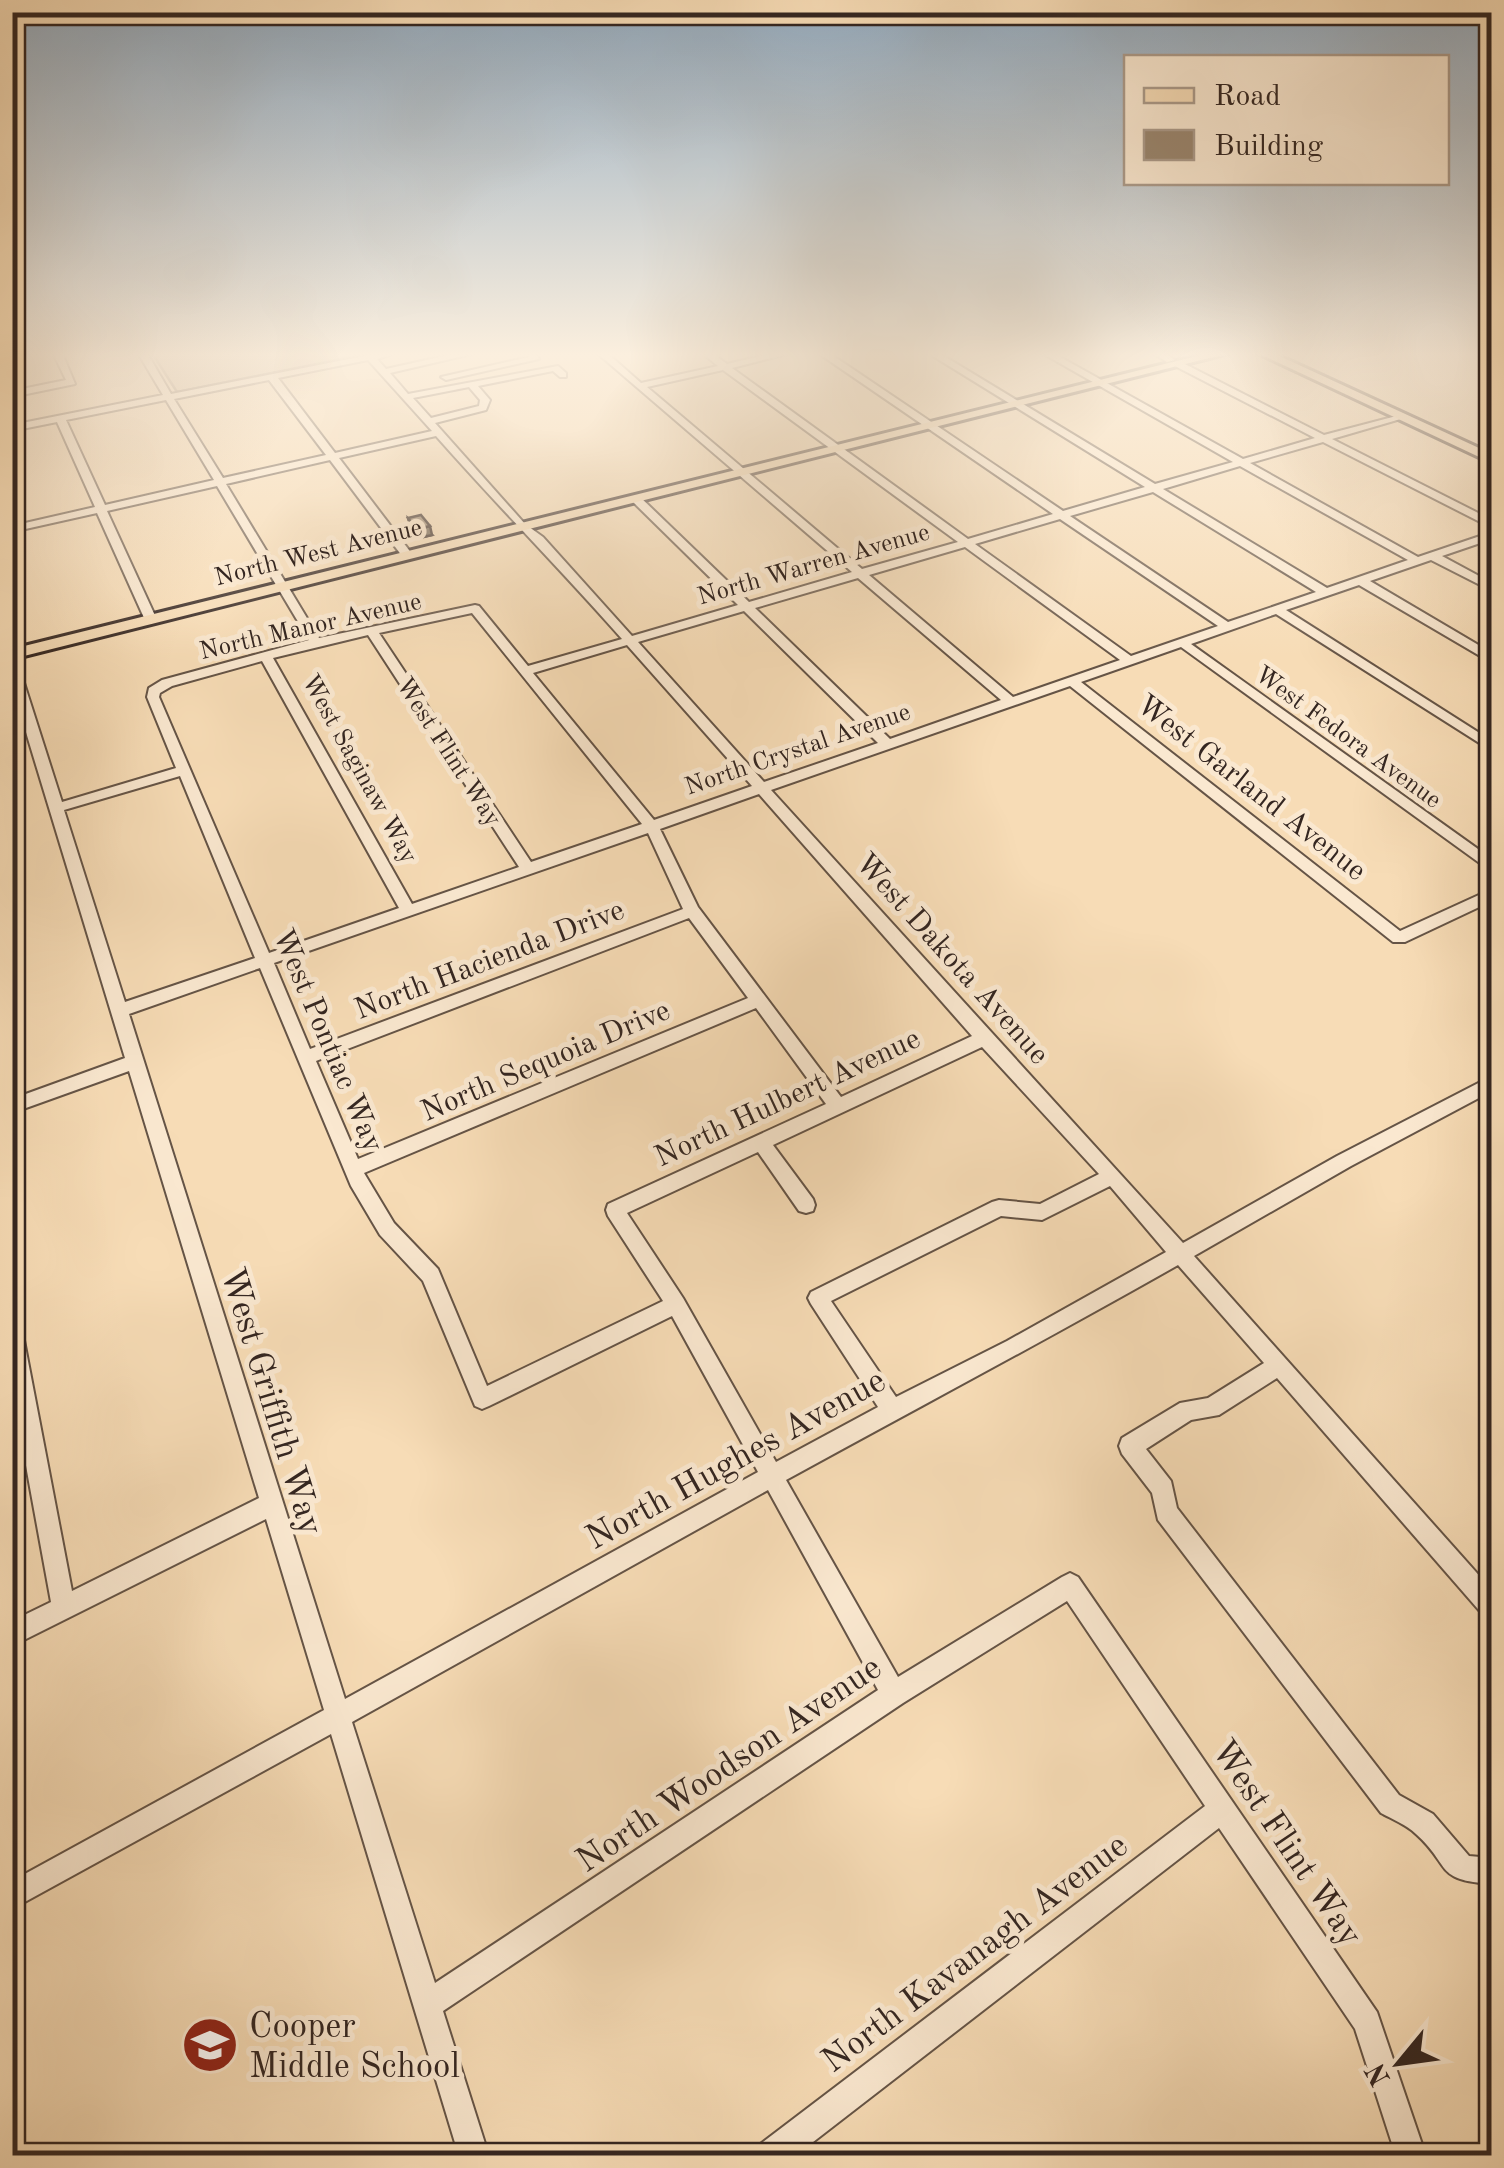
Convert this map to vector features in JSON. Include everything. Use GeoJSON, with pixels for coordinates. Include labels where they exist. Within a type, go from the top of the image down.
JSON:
{"type":"FeatureCollection","features":[{"type":"Feature","properties":{"kind":"main road","name":"North West Avenue"},"geometry":{"type":"LineString","coordinates":[[12,654],[808,454]]}},
{"type":"Feature","properties":{"kind":"street"},"geometry":{"type":"LineString","coordinates":[[76,454],[151,620]]}},
{"type":"Feature","properties":{"kind":"street","name":"West Saginaw Way"},"geometry":{"type":"LineString","coordinates":[[204,454],[316,642]]}},
{"type":"Feature","properties":{"kind":"street"},"geometry":{"type":"LineString","coordinates":[[330,454],[406,554]]}},
{"type":"Feature","properties":{"kind":"street"},"geometry":{"type":"LineString","coordinates":[[12,528],[344,454]]}},
{"type":"Feature","properties":{"kind":"street","name":"West Dakota Avenue"},"geometry":{"type":"LineString","coordinates":[[457,454],[521,526],[540,539],[758,787],[1112,1176],[1491,1607]]}},
{"type":"Feature","properties":{"kind":"street"},"geometry":{"type":"LineString","coordinates":[[717,454],[1010,701]]}},
{"type":"Feature","properties":{"kind":"street"},"geometry":{"type":"LineString","coordinates":[[840,454],[1126,659]]}},
{"type":"Feature","properties":{"kind":"street"},"geometry":{"type":"LineString","coordinates":[[970,454],[1226,626]]}},
{"type":"Feature","properties":{"kind":"street"},"geometry":{"type":"LineString","coordinates":[[1096,454],[1325,592]]}},
{"type":"Feature","properties":{"kind":"street"},"geometry":{"type":"LineString","coordinates":[[1224,454],[1424,558],[1492,588]]}},
{"type":"Feature","properties":{"kind":"street","name":"North Warren Avenue"},"geometry":{"type":"LineString","coordinates":[[526,671],[1273,454]]}},
{"type":"Feature","properties":{"kind":"street"},"geometry":{"type":"LineString","coordinates":[[1355,454],[1492,525]]}},
{"type":"Feature","properties":{"kind":"street"},"geometry":{"type":"LineString","coordinates":[[635,498],[748,604],[886,744]]}},
{"type":"Feature","properties":{"kind":"street","name":"North Crystal Avenue"},"geometry":{"type":"LineString","coordinates":[[119,1010],[1492,534]]}},
{"type":"Feature","properties":{"kind":"street"},"geometry":{"type":"LineString","coordinates":[[1358,580],[1492,659]]}},
{"type":"Feature","properties":{"kind":"street","name":"North Manor Avenue"},"geometry":{"type":"LineString","coordinates":[[156,688],[316,642],[475,609],[526,671]]}},
{"type":"Feature","properties":{"kind":"street"},"geometry":{"type":"LineString","coordinates":[[1276,609],[1492,747]]}},
{"type":"Feature","properties":{"kind":"street","name":"West Flint Way"},"geometry":{"type":"LineString","coordinates":[[372,632],[528,869]]}},
{"type":"Feature","properties":{"kind":"street","name":"West Fedora Avenue"},"geometry":{"type":"LineString","coordinates":[[1180,641],[1492,867]]}},
{"type":"Feature","properties":{"kind":"street","name":"West Saginaw Way"},"geometry":{"type":"LineString","coordinates":[[266,656],[407,908]]}},
{"type":"Feature","properties":{"kind":"street","name":"West Griffith Way"},"geometry":{"type":"LineString","coordinates":[[12,664],[22,726],[56,808],[474,2156]]}},
{"type":"Feature","properties":{"kind":"street"},"geometry":{"type":"LineString","coordinates":[[526,671],[651,826],[668,850],[675,885],[692,912],[837,1106]]}},
{"type":"Feature","properties":{"kind":"street","name":"West Garland Avenue"},"geometry":{"type":"LineString","coordinates":[[1071,680],[1399,938],[1492,894]]}},
{"type":"Feature","properties":{"kind":"street","name":"West Pontiac Way"},"geometry":{"type":"LineString","coordinates":[[156,688],[153,697],[353,1169],[378,1218],[431,1275],[482,1399],[676,1304]]}},
{"type":"Feature","properties":{"kind":"street"},"geometry":{"type":"LineString","coordinates":[[56,808],[185,770]]}},
{"type":"Feature","properties":{"kind":"street","name":"North Hacienda Drive"},"geometry":{"type":"LineString","coordinates":[[306,1057],[692,912]]}},
{"type":"Feature","properties":{"kind":"street","name":"North Sequoia Drive"},"geometry":{"type":"LineString","coordinates":[[353,1169],[757,1001]]}},
{"type":"Feature","properties":{"kind":"street","name":"North Hulbert Avenue"},"geometry":{"type":"LineString","coordinates":[[676,1304],[615,1210],[984,1038]]}},
{"type":"Feature","properties":{"kind":"street"},"geometry":{"type":"LineString","coordinates":[[12,1106],[134,1062]]}},
{"type":"Feature","properties":{"kind":"street","name":"North Hughes Avenue"},"geometry":{"type":"LineString","coordinates":[[12,1896],[1180,1255],[1344,1160],[1488,1090]]}},
{"type":"Feature","properties":{"kind":"street"},"geometry":{"type":"LineString","coordinates":[[761,1142],[806,1205]]}},
{"type":"Feature","properties":{"kind":"street"},"geometry":{"type":"LineString","coordinates":[[892,1410],[818,1298],[999,1208],[1042,1212],[1112,1176]]}},
{"type":"Feature","properties":{"kind":"street"},"geometry":{"type":"LineString","coordinates":[[676,1304],[894,1694]]}},
{"type":"Feature","properties":{"kind":"street"},"geometry":{"type":"LineString","coordinates":[[12,1330],[64,1609]]}},
{"type":"Feature","properties":{"kind":"street"},"geometry":{"type":"LineString","coordinates":[[1278,1366],[1211,1408],[1188,1410],[1130,1446],[1162,1489],[1166,1512],[1390,1804],[1424,1824],[1462,1868],[1492,1871]]}},
{"type":"Feature","properties":{"kind":"street"},"geometry":{"type":"LineString","coordinates":[[12,1634],[272,1504]]}},
{"type":"Feature","properties":{"kind":"street","name":"West Flint Way"},"geometry":{"type":"LineString","coordinates":[[1070,1585],[1367,2022],[1412,2156]]}},
{"type":"Feature","properties":{"kind":"street","name":"North Woodson Avenue"},"geometry":{"type":"LineString","coordinates":[[427,2005],[894,1694],[1070,1585]]}},
{"type":"Feature","properties":{"kind":"street","name":"North Kavanagh Avenue"},"geometry":{"type":"LineString","coordinates":[[770,2156],[1224,1808]]}},
{"type":"Feature","properties":{"kind":"building"},"geometry":{"type":"Polygon","coordinates":[[[421,515],[430,526],[417,529],[408,518],[421,515]]]}},
{"type":"Feature","properties":{"kind":"place","name":"Cooper Middle School"},"geometry":{"type":"Point","coordinates":[210,2045]}}]}
